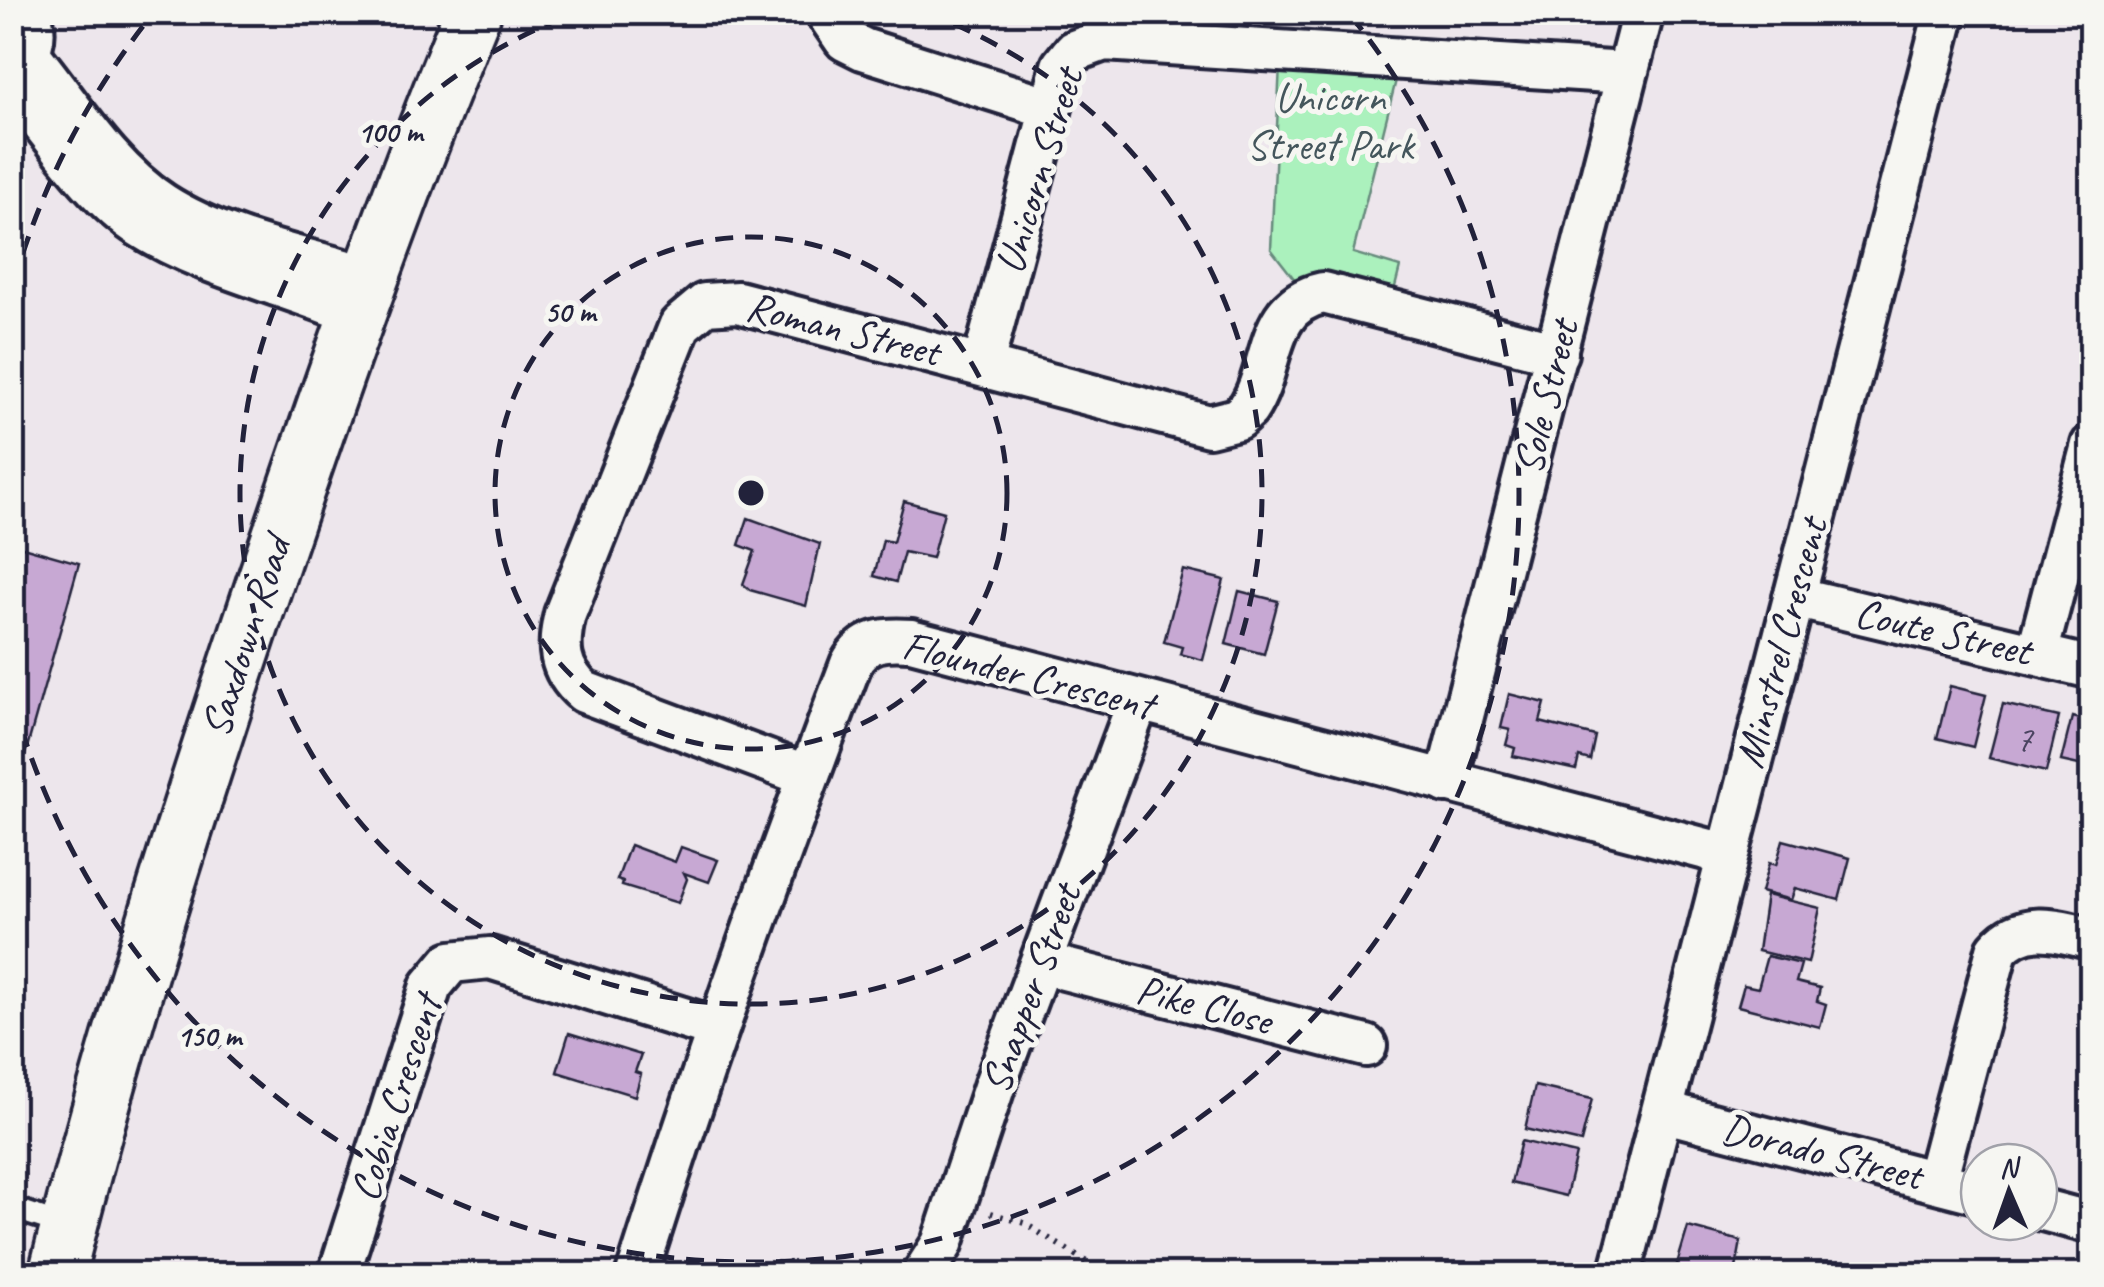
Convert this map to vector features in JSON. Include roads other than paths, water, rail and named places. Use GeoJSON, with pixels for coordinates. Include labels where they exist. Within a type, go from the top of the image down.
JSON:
{"type":"FeatureCollection","features":[{"type":"Feature","properties":{"kind":"street"},"geometry":{"type":"LineString","coordinates":[[29,12],[34,37],[18,70],[164,205],[361,295]]}},
{"type":"Feature","properties":{"kind":"street","name":"Saxdown Road"},"geometry":{"type":"LineString","coordinates":[[62,1250],[138,980],[210,746],[361,295],[473,12]]}},
{"type":"Feature","properties":{"kind":"street"},"geometry":{"type":"LineString","coordinates":[[826,12],[844,40],[863,50],[1050,108]]}},
{"type":"Feature","properties":{"kind":"street","name":"Sole Street"},"geometry":{"type":"LineString","coordinates":[[1446,782],[1642,12]]}},
{"type":"Feature","properties":{"kind":"street","name":"Minstrel Crescent"},"geometry":{"type":"LineString","coordinates":[[1620,1274],[1665,1112],[1726,854],[1945,12]]}},
{"type":"Feature","properties":{"kind":"street","name":"Unicorn Street"},"geometry":{"type":"LineString","coordinates":[[983,364],[1062,66],[1074,51],[1104,40],[1626,73]]}},
{"type":"Feature","properties":{"kind":"street","name":"Roman Street"},"geometry":{"type":"LineString","coordinates":[[808,776],[584,692],[564,668],[560,653],[565,614],[680,326],[691,312],[721,300],[983,364],[1209,426],[1237,419],[1248,410],[1278,324],[1305,297],[1323,293],[1558,353]]}},
{"type":"Feature","properties":{"kind":"street"},"geometry":{"type":"LineString","coordinates":[[2037,654],[2092,444]]}},
{"type":"Feature","properties":{"kind":"street","name":"Coute Street"},"geometry":{"type":"LineString","coordinates":[[1794,597],[2092,668]]}},
{"type":"Feature","properties":{"kind":"street","name":"Flounder Crescent"},"geometry":{"type":"LineString","coordinates":[[637,1274],[715,1028],[808,776],[851,664],[858,651],[874,641],[911,640],[1726,854]]}},
{"type":"Feature","properties":{"kind":"street","name":"Snapper Street"},"geometry":{"type":"LineString","coordinates":[[923,1274],[942,1244],[1138,702]]}},
{"type":"Feature","properties":{"kind":"street"},"geometry":{"type":"LineString","coordinates":[[1936,1181],[1998,950],[2018,933],[2043,928],[2092,939]]}},
{"type":"Feature","properties":{"kind":"street","name":"Cobia Crescent"},"geometry":{"type":"LineString","coordinates":[[339,1274],[430,986],[451,962],[476,956],[490,958],[715,1028]]}},
{"type":"Feature","properties":{"kind":"street","name":"Pike Close"},"geometry":{"type":"LineString","coordinates":[[1041,963],[1366,1046]]}},
{"type":"Feature","properties":{"kind":"street","name":"Dorado Street"},"geometry":{"type":"LineString","coordinates":[[1665,1112],[1959,1187]]}},
{"type":"Feature","properties":{"kind":"street"},"geometry":{"type":"LineString","coordinates":[[2059,1214],[2092,1223]]}},
{"type":"Feature","properties":{"kind":"lane"},"geometry":{"type":"LineString","coordinates":[[12,1208],[62,1250]]}},
{"type":"Feature","properties":{"kind":"park label","name":"Unicorn Street Park"},"geometry":{"type":"Point","coordinates":[1330,121]}}]}
